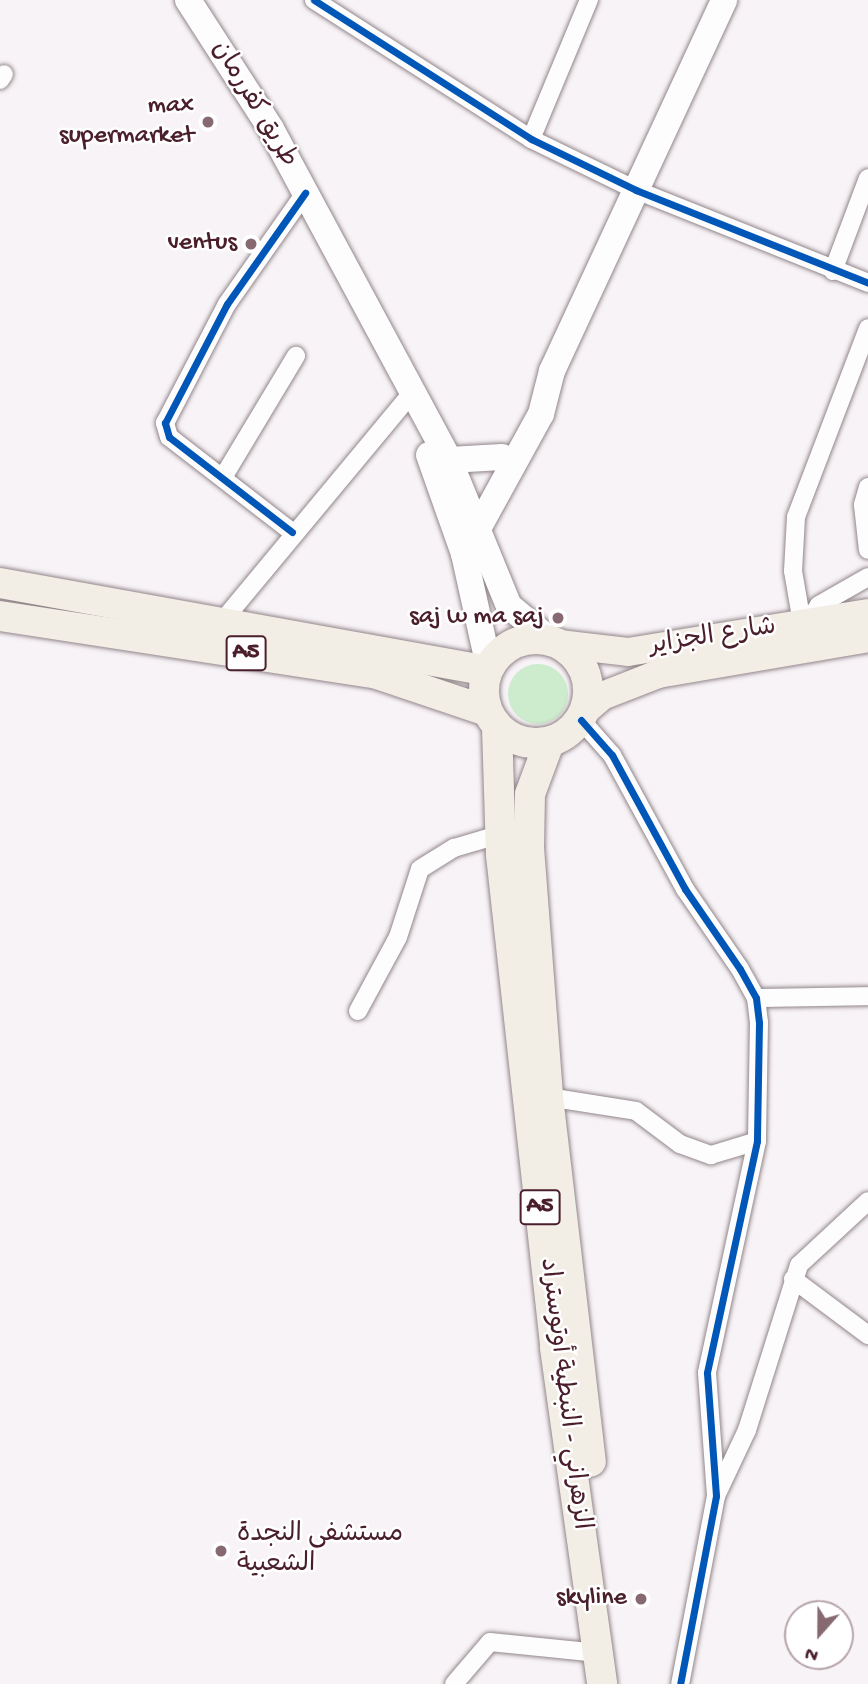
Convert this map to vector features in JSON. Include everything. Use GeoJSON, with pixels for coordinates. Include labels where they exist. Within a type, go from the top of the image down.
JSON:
{"type":"FeatureCollection","features":[{"type":"Feature","properties":{"kind":"highway","name":"A5"},"geometry":{"type":"LineString","coordinates":[[0,583],[220,624],[488,669],[492,719]]}},
{"type":"Feature","properties":{"kind":"highway","name":"A5"},"geometry":{"type":"LineString","coordinates":[[0,616],[377,674],[492,719],[512,738],[549,743]]}},
{"type":"Feature","properties":{"kind":"highway"},"geometry":{"type":"LineString","coordinates":[[488,669],[505,649],[526,639],[554,642],[585,671],[583,715],[549,743]]}},
{"type":"Feature","properties":{"kind":"highway","name":"الزهراني - النبطية أوتوستراد"},"geometry":{"type":"LineString","coordinates":[[492,719],[500,834],[555,1348],[602,1684]]}},
{"type":"Feature","properties":{"kind":"highway","name":"الزهراني - النبطية أوتوستراد"},"geometry":{"type":"LineString","coordinates":[[549,743],[530,794],[529,848],[548,1097],[616,1684]]}},
{"type":"Feature","properties":{"kind":"main road","name":"طريق كفررمان"},"geometry":{"type":"LineString","coordinates":[[188,0],[306,193],[407,397]]}},
{"type":"Feature","properties":{"kind":"main road"},"geometry":{"type":"LineString","coordinates":[[477,520],[502,457],[552,371],[724,0]]}},
{"type":"Feature","properties":{"kind":"main road"},"geometry":{"type":"LineString","coordinates":[[459,542],[477,520],[541,414],[552,371]]}},
{"type":"Feature","properties":{"kind":"main road"},"geometry":{"type":"LineString","coordinates":[[407,397],[449,460],[477,520],[509,606],[554,642]]}},
{"type":"Feature","properties":{"kind":"main road"},"geometry":{"type":"LineString","coordinates":[[407,397],[438,477],[459,542],[488,669]]}},
{"type":"Feature","properties":{"kind":"main road"},"geometry":{"type":"LineString","coordinates":[[449,460],[502,457]]}},
{"type":"Feature","properties":{"kind":"main road","name":"شارع الجزاير"},"geometry":{"type":"LineString","coordinates":[[554,642],[628,652],[868,613]]}},
{"type":"Feature","properties":{"kind":"main road","name":"شارع الجزاير"},"geometry":{"type":"LineString","coordinates":[[583,715],[602,696],[658,674],[868,638]]}},
{"type":"Feature","properties":{"kind":"street"},"geometry":{"type":"LineString","coordinates":[[314,0],[531,139],[636,190],[868,283]]}},
{"type":"Feature","properties":{"kind":"street"},"geometry":{"type":"LineString","coordinates":[[531,139],[589,0]]}},
{"type":"Feature","properties":{"kind":"street"},"geometry":{"type":"LineString","coordinates":[[833,271],[868,178]]}},
{"type":"Feature","properties":{"kind":"street"},"geometry":{"type":"LineString","coordinates":[[292,532],[225,474],[169,437],[165,423],[228,304],[306,193]]}},
{"type":"Feature","properties":{"kind":"street"},"geometry":{"type":"LineString","coordinates":[[805,622],[793,571],[796,517],[868,328]]}},
{"type":"Feature","properties":{"kind":"street"},"geometry":{"type":"LineString","coordinates":[[225,474],[296,356]]}},
{"type":"Feature","properties":{"kind":"street"},"geometry":{"type":"LineString","coordinates":[[220,624],[292,532],[407,397]]}},
{"type":"Feature","properties":{"kind":"street"},"geometry":{"type":"LineString","coordinates":[[868,487],[863,505],[868,550]]}},
{"type":"Feature","properties":{"kind":"street"},"geometry":{"type":"LineString","coordinates":[[805,622],[818,605],[868,577]]}},
{"type":"Feature","properties":{"kind":"street"},"geometry":{"type":"LineString","coordinates":[[583,715],[612,755],[685,889],[756,998],[762,1094],[757,1141],[707,1373],[716,1496]]}},
{"type":"Feature","properties":{"kind":"street"},"geometry":{"type":"LineString","coordinates":[[358,1011],[398,937],[420,869],[454,848],[500,834]]}},
{"type":"Feature","properties":{"kind":"street"},"geometry":{"type":"LineString","coordinates":[[756,998],[868,996]]}},
{"type":"Feature","properties":{"kind":"street"},"geometry":{"type":"LineString","coordinates":[[548,1097],[636,1111],[680,1143],[711,1155],[757,1141]]}},
{"type":"Feature","properties":{"kind":"street"},"geometry":{"type":"LineString","coordinates":[[680,1684],[716,1496],[747,1430],[793,1279],[799,1265],[868,1201]]}},
{"type":"Feature","properties":{"kind":"street"},"geometry":{"type":"LineString","coordinates":[[793,1279],[868,1335]]}},
{"type":"Feature","properties":{"kind":"street"},"geometry":{"type":"LineString","coordinates":[[454,1684],[490,1642],[598,1653]]}},
{"type":"Feature","properties":{"kind":"green space"},"geometry":{"type":"Polygon","coordinates":[[[538,664],[555,669],[563,677],[568,694],[563,711],[555,719],[538,724],[521,719],[513,711],[508,694],[513,677],[521,669],[538,664]]]}},
{"type":"Feature","properties":{"kind":"cycle path"},"geometry":{"type":"LineString","coordinates":[[314,0],[531,139],[636,190],[868,283]]}},
{"type":"Feature","properties":{"kind":"cycle path"},"geometry":{"type":"LineString","coordinates":[[292,532],[169,437],[165,423],[227,304],[305,193]]}},
{"type":"Feature","properties":{"kind":"cycle path"},"geometry":{"type":"LineString","coordinates":[[581,720],[612,755],[685,889],[740,969],[756,998],[759,1023],[757,1141],[707,1373],[716,1496],[680,1684]]}},
{"type":"Feature","properties":{"kind":"place","name":"max supermarket"},"geometry":{"type":"Point","coordinates":[208,122]}},
{"type":"Feature","properties":{"kind":"place","name":"ventus"},"geometry":{"type":"Point","coordinates":[251,244]}},
{"type":"Feature","properties":{"kind":"place","name":"saj w ma saj"},"geometry":{"type":"Point","coordinates":[558,618]}},
{"type":"Feature","properties":{"kind":"place","name":"مستشفى النجدة الشعبية"},"geometry":{"type":"Point","coordinates":[221,1551]}},
{"type":"Feature","properties":{"kind":"place","name":"skyline"},"geometry":{"type":"Point","coordinates":[641,1599]}}]}
